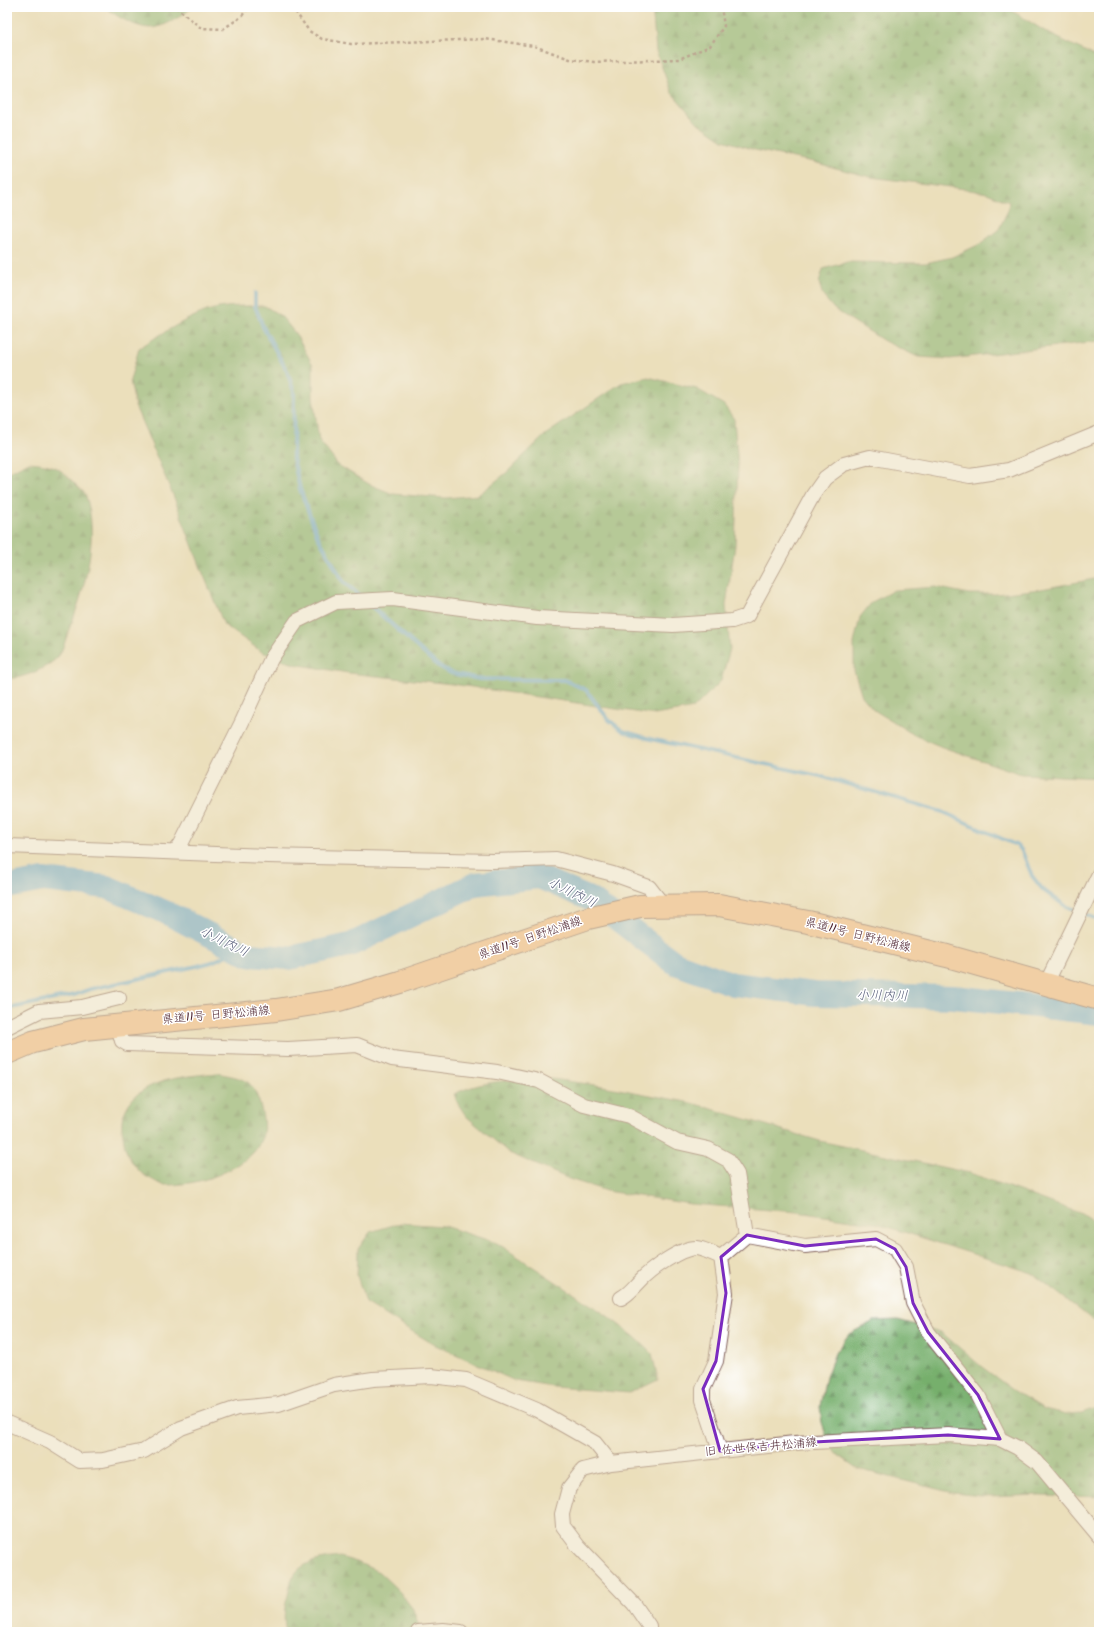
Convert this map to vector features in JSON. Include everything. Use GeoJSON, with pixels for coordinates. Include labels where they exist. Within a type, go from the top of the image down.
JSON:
{"type":"FeatureCollection","features":[{"type":"Feature","properties":{"kind":"main road","name":"県道11号 日野松浦線"},"geometry":{"type":"LineString","coordinates":[[7,1053],[33,1042],[84,1029],[276,1010],[339,1000],[400,982],[588,918],[640,906],[719,905],[808,922],[947,956],[1099,999]]}},
{"type":"Feature","properties":{"kind":"street"},"geometry":{"type":"LineString","coordinates":[[175,852],[181,844],[242,722],[271,659],[297,621],[319,609],[336,602],[393,599],[538,618],[673,625],[732,621],[747,616],[813,495],[825,478],[844,464],[870,457],[970,476],[1009,470],[1099,433]]}},
{"type":"Feature","properties":{"kind":"street"},"geometry":{"type":"LineString","coordinates":[[7,846],[268,856],[485,861],[556,859],[613,874],[649,888],[663,905]]}},
{"type":"Feature","properties":{"kind":"street"},"geometry":{"type":"LineString","coordinates":[[1046,984],[1099,874]]}},
{"type":"Feature","properties":{"kind":"street"},"geometry":{"type":"LineString","coordinates":[[7,1027],[39,1011],[82,1007],[119,998]]}},
{"type":"Feature","properties":{"kind":"street"},"geometry":{"type":"LineString","coordinates":[[118,1025],[122,1041],[127,1044],[288,1049],[356,1045],[392,1059],[497,1072],[539,1081],[584,1105],[629,1116],[677,1142],[708,1149],[728,1160],[737,1174],[747,1235]]}},
{"type":"Feature","properties":{"kind":"street"},"geometry":{"type":"LineString","coordinates":[[721,1257],[747,1235]]}},
{"type":"Feature","properties":{"kind":"street"},"geometry":{"type":"LineString","coordinates":[[747,1235],[805,1246],[876,1239],[895,1249],[906,1267],[913,1303],[928,1332],[978,1395],[1000,1439]]}},
{"type":"Feature","properties":{"kind":"street"},"geometry":{"type":"LineString","coordinates":[[621,1298],[628,1294],[639,1281],[663,1262],[681,1252],[697,1248],[721,1257]]}},
{"type":"Feature","properties":{"kind":"street"},"geometry":{"type":"LineString","coordinates":[[720,1451],[703,1400],[703,1389],[716,1360],[726,1293],[721,1257]]}},
{"type":"Feature","properties":{"kind":"street"},"geometry":{"type":"LineString","coordinates":[[7,1423],[50,1442],[80,1461],[103,1460],[144,1450],[181,1428],[237,1408],[279,1404],[342,1384],[373,1379],[432,1376],[466,1380],[537,1410],[595,1444],[610,1463]]}},
{"type":"Feature","properties":{"kind":"street","name":"旧 佐世保吉井松浦線"},"geometry":{"type":"LineString","coordinates":[[649,1632],[649,1626],[634,1604],[578,1546],[563,1526],[562,1514],[568,1488],[583,1470],[610,1463],[795,1443],[948,1435],[1000,1439],[1018,1448],[1037,1462],[1099,1536]]}},
{"type":"Feature","properties":{"kind":"street"},"geometry":{"type":"LineString","coordinates":[[418,1632],[442,1630],[461,1632]]}},
{"type":"Feature","properties":{"kind":"path"},"geometry":{"type":"LineString","coordinates":[[176,7],[201,28],[223,28],[241,17],[249,7]]}},
{"type":"Feature","properties":{"kind":"path"},"geometry":{"type":"LineString","coordinates":[[292,7],[309,31],[322,39],[351,44],[485,39],[534,46],[570,60],[594,62],[679,59],[710,46],[724,26],[721,7]]}},
{"type":"Feature","properties":{"kind":"highlighted area"},"geometry":{"type":"Polygon","coordinates":[[[747,1235],[805,1246],[876,1239],[895,1249],[906,1267],[913,1303],[928,1332],[978,1395],[1000,1439],[948,1435],[795,1443],[720,1451],[703,1389],[716,1361],[726,1293],[721,1257],[747,1235]]]}},
{"type":"Feature","properties":{"kind":"green space"},"geometry":{"type":"Polygon","coordinates":[[[105,7],[193,7],[172,21],[152,28],[137,26],[130,23],[105,7]]]}},
{"type":"Feature","properties":{"kind":"green space"},"geometry":{"type":"Polygon","coordinates":[[[652,7],[1006,7],[1048,33],[1099,58],[1099,341],[950,359],[918,357],[884,341],[834,309],[823,296],[819,283],[823,269],[847,262],[925,263],[952,257],[980,244],[999,229],[1007,212],[1009,202],[987,193],[870,177],[813,162],[755,150],[723,140],[698,123],[671,92],[656,51],[652,7]]]}},
{"type":"Feature","properties":{"kind":"green space"},"geometry":{"type":"Polygon","coordinates":[[[235,306],[265,306],[281,316],[295,333],[313,365],[313,397],[319,440],[338,465],[369,484],[393,494],[446,498],[478,495],[506,473],[545,435],[621,383],[648,377],[697,389],[724,405],[734,419],[738,466],[735,546],[726,605],[730,649],[721,681],[694,708],[655,715],[452,684],[348,673],[294,664],[262,652],[224,625],[175,500],[135,406],[130,380],[139,348],[180,323],[214,309],[235,306]]]}},
{"type":"Feature","properties":{"kind":"green space"},"geometry":{"type":"Polygon","coordinates":[[[29,462],[50,465],[60,470],[84,493],[90,511],[91,543],[82,592],[59,655],[52,662],[34,673],[7,679],[7,473],[29,462]]]}},
{"type":"Feature","properties":{"kind":"green space"},"geometry":{"type":"Polygon","coordinates":[[[1099,578],[1099,778],[1021,774],[942,747],[914,735],[874,710],[862,696],[854,671],[854,643],[860,617],[872,602],[894,590],[935,587],[969,594],[996,594],[1041,589],[1099,578]]]}},
{"type":"Feature","properties":{"kind":"green space"},"geometry":{"type":"Polygon","coordinates":[[[217,1073],[246,1081],[256,1093],[263,1115],[264,1128],[262,1139],[256,1149],[244,1160],[224,1173],[200,1181],[176,1185],[164,1185],[146,1177],[133,1163],[125,1146],[122,1119],[126,1109],[133,1099],[142,1091],[153,1085],[166,1080],[217,1073]]]}},
{"type":"Feature","properties":{"kind":"green space"},"geometry":{"type":"Polygon","coordinates":[[[545,1078],[603,1086],[692,1103],[820,1141],[970,1173],[1085,1215],[1099,1224],[1099,1325],[1032,1273],[879,1224],[797,1212],[690,1204],[606,1191],[569,1179],[509,1153],[466,1116],[458,1104],[454,1094],[465,1089],[487,1083],[545,1078]]]}},
{"type":"Feature","properties":{"kind":"green space"},"geometry":{"type":"Polygon","coordinates":[[[400,1223],[444,1226],[497,1243],[605,1314],[635,1337],[652,1353],[658,1379],[629,1393],[553,1387],[515,1381],[433,1344],[366,1303],[357,1276],[358,1249],[370,1232],[400,1223]]]}},
{"type":"Feature","properties":{"kind":"green space"},"geometry":{"type":"Polygon","coordinates":[[[898,1320],[941,1332],[982,1367],[1013,1390],[1044,1409],[1067,1414],[1081,1413],[1099,1407],[1099,1497],[1040,1495],[991,1497],[953,1493],[858,1469],[838,1455],[829,1444],[822,1423],[820,1406],[826,1377],[835,1353],[849,1334],[874,1321],[898,1320]]]}},
{"type":"Feature","properties":{"kind":"green space"},"geometry":{"type":"Polygon","coordinates":[[[340,1557],[357,1562],[379,1572],[399,1591],[413,1609],[421,1632],[286,1632],[284,1614],[293,1577],[301,1567],[307,1564],[340,1557]]]}},
{"type":"Feature","properties":{"kind":"waterway"},"geometry":{"type":"LineString","coordinates":[[255,293],[255,306],[263,327],[287,371],[294,392],[293,458],[300,489],[318,537],[343,581],[361,597]]}},
{"type":"Feature","properties":{"kind":"waterway"},"geometry":{"type":"LineString","coordinates":[[369,604],[437,665],[451,673],[479,679],[565,680],[586,690],[609,720],[623,731],[650,739],[820,776],[943,812],[1018,846],[1022,851],[1032,876],[1043,890],[1064,905],[1099,920]]}},
{"type":"Feature","properties":{"kind":"waterway","name":"小川内川"},"geometry":{"type":"LineString","coordinates":[[7,887],[43,880],[107,887],[165,912],[249,955],[289,958],[350,945],[475,884],[539,877],[592,900],[675,963],[733,984],[815,994],[954,997],[1099,1013]]}},
{"type":"Feature","properties":{"kind":"waterway"},"geometry":{"type":"LineString","coordinates":[[7,1009],[197,966],[212,962],[238,950]]}}]}
